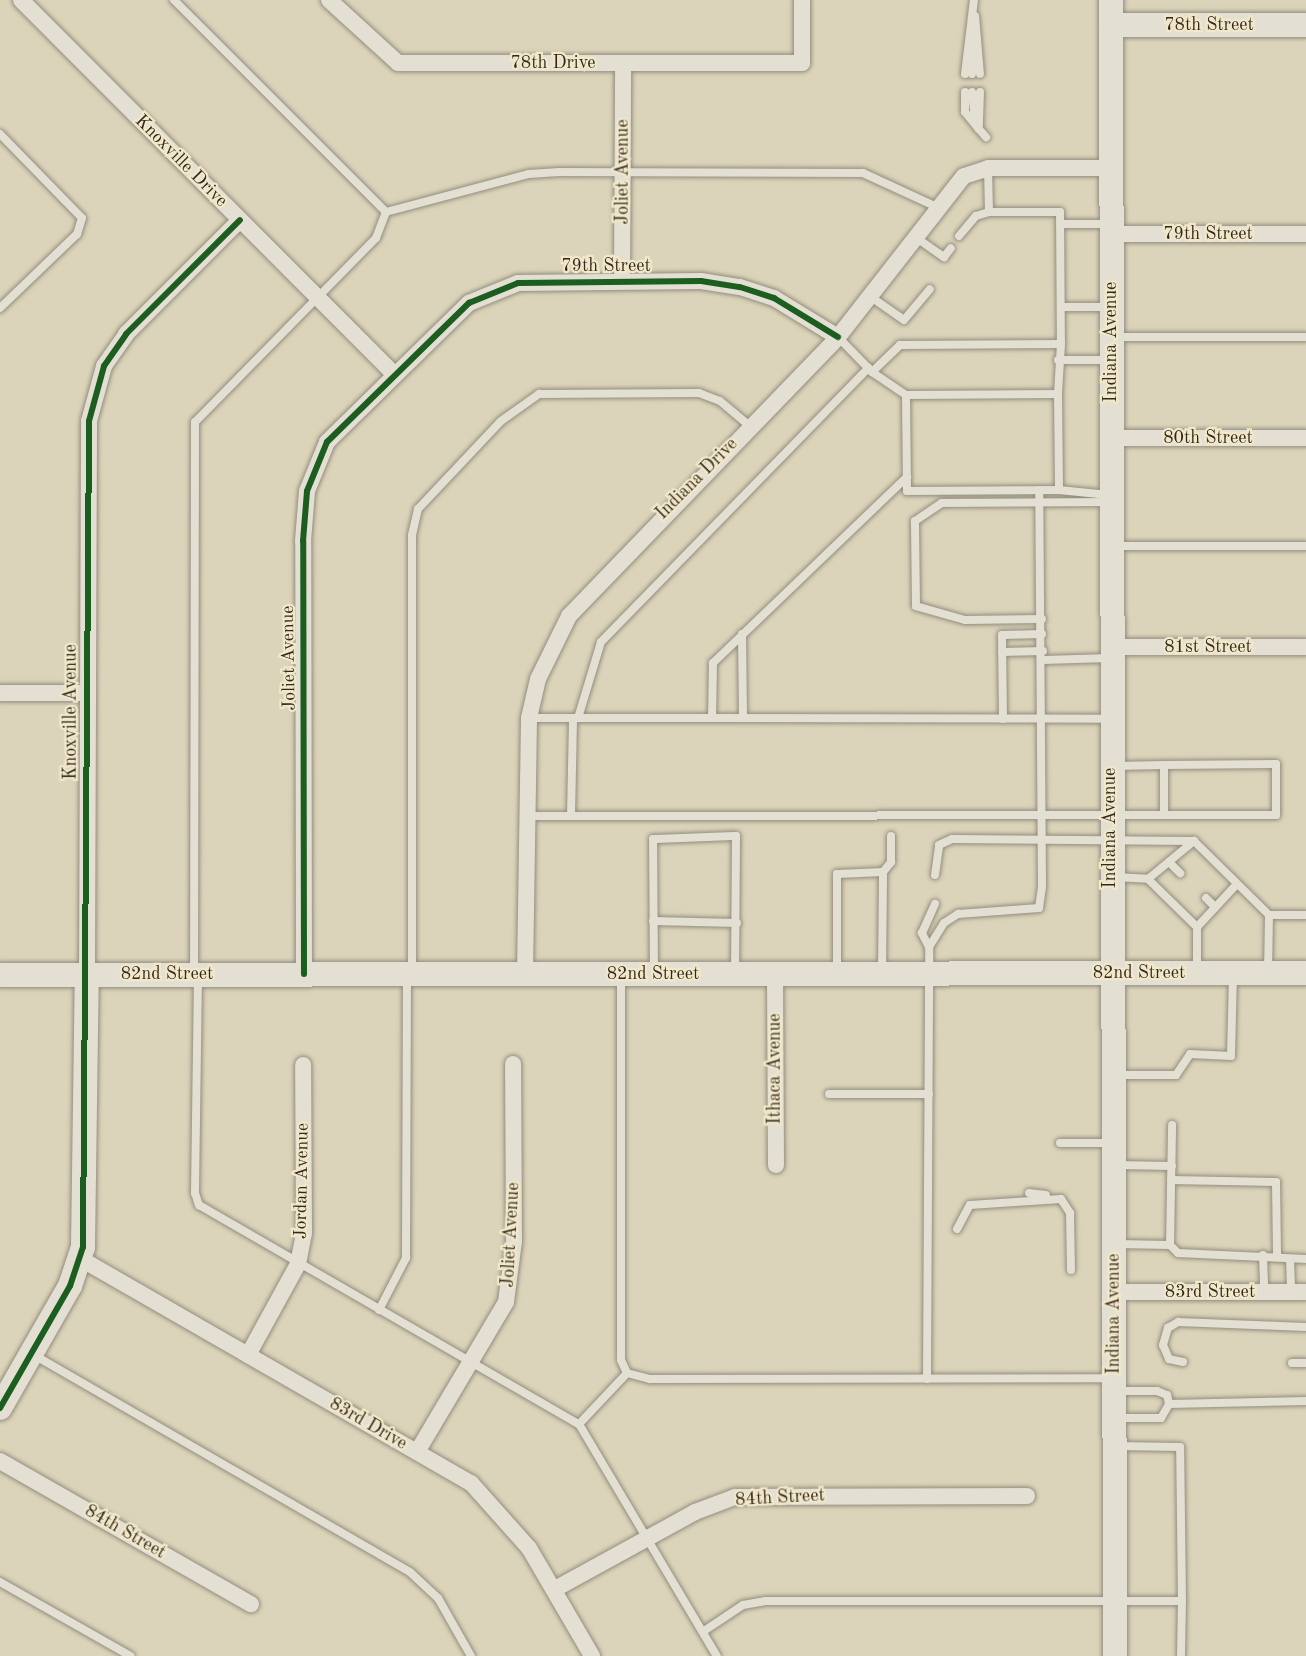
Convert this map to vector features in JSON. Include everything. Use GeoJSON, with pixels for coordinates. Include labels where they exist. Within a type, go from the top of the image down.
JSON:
{"type":"FeatureCollection","features":[{"type":"Feature","properties":{"kind":"main road","name":"Indiana Avenue"},"geometry":{"type":"LineString","coordinates":[[1111,0],[1110,876],[1113,973],[1115,1656]]}},
{"type":"Feature","properties":{"kind":"main road","name":"78th Street"},"geometry":{"type":"LineString","coordinates":[[1111,25],[1306,25]]}},
{"type":"Feature","properties":{"kind":"main road","name":"82nd Street"},"geometry":{"type":"LineString","coordinates":[[0,975],[1306,973]]}},
{"type":"Feature","properties":{"kind":"main road","name":"Knoxville Avenue"},"geometry":{"type":"LineString","coordinates":[[81,1259],[87,975]]}},
{"type":"Feature","properties":{"kind":"main road"},"geometry":{"type":"LineString","coordinates":[[0,1408],[81,1259]]}},
{"type":"Feature","properties":{"kind":"street","name":"Knoxville Drive"},"geometry":{"type":"LineString","coordinates":[[21,0],[393,373]]}},
{"type":"Feature","properties":{"kind":"street","name":"78th Drive"},"geometry":{"type":"LineString","coordinates":[[329,0],[398,63],[802,63],[802,0]]}},
{"type":"Feature","properties":{"kind":"street","name":"Joliet Avenue"},"geometry":{"type":"LineString","coordinates":[[622,280],[623,63]]}},
{"type":"Feature","properties":{"kind":"street","name":"Indiana Drive"},"geometry":{"type":"LineString","coordinates":[[525,974],[525,816],[529,718],[538,679],[569,616],[838,337],[918,238],[964,176],[988,168],[1111,168]]}},
{"type":"Feature","properties":{"kind":"street","name":"Knoxville Avenue"},"geometry":{"type":"LineString","coordinates":[[87,975],[86,448],[94,394],[104,366],[126,334],[240,220]]}},
{"type":"Feature","properties":{"kind":"street","name":"79th Street"},"geometry":{"type":"LineString","coordinates":[[1111,229],[1306,234]]}},
{"type":"Feature","properties":{"kind":"street","name":"79th Street"},"geometry":{"type":"LineString","coordinates":[[393,373],[469,303],[496,289],[536,281],[622,280],[740,287],[791,306],[838,337]]}},
{"type":"Feature","properties":{"kind":"street","name":"Joliet Avenue"},"geometry":{"type":"LineString","coordinates":[[304,974],[304,512],[327,442],[393,373]]}},
{"type":"Feature","properties":{"kind":"street","name":"80th Street"},"geometry":{"type":"LineString","coordinates":[[1111,438],[1306,438]]}},
{"type":"Feature","properties":{"kind":"street","name":"81st Street"},"geometry":{"type":"LineString","coordinates":[[1110,652],[1306,647]]}},
{"type":"Feature","properties":{"kind":"street"},"geometry":{"type":"LineString","coordinates":[[0,693],[86,693]]}},
{"type":"Feature","properties":{"kind":"street","name":"Ithaca Avenue"},"geometry":{"type":"LineString","coordinates":[[775,974],[776,1165]]}},
{"type":"Feature","properties":{"kind":"street","name":"Joliet Avenue"},"geometry":{"type":"LineString","coordinates":[[417,1452],[473,1364],[506,1302],[512,1274],[513,1064]]}},
{"type":"Feature","properties":{"kind":"street","name":"Jordan Avenue"},"geometry":{"type":"LineString","coordinates":[[248,1355],[298,1264],[304,1233],[303,1065]]}},
{"type":"Feature","properties":{"kind":"street","name":"83rd Drive"},"geometry":{"type":"LineString","coordinates":[[81,1259],[471,1484],[502,1513],[555,1589],[592,1656]]}},
{"type":"Feature","properties":{"kind":"street","name":"83rd Street"},"geometry":{"type":"LineString","coordinates":[[1114,1292],[1298,1292]]}},
{"type":"Feature","properties":{"kind":"street","name":"84th Street"},"geometry":{"type":"LineString","coordinates":[[0,1461],[251,1604]]}},
{"type":"Feature","properties":{"kind":"street","name":"84th Street"},"geometry":{"type":"LineString","coordinates":[[555,1589],[647,1538],[735,1497],[1027,1496]]}},
{"type":"Feature","properties":{"kind":"lane"},"geometry":{"type":"LineString","coordinates":[[174,0],[386,212]]}},
{"type":"Feature","properties":{"kind":"lane"},"geometry":{"type":"LineString","coordinates":[[974,0],[972,74],[974,10]]}},
{"type":"Feature","properties":{"kind":"lane"},"geometry":{"type":"LineString","coordinates":[[979,129],[972,92],[965,112],[979,129],[986,137]]}},
{"type":"Feature","properties":{"kind":"lane"},"geometry":{"type":"LineString","coordinates":[[0,134],[82,218],[77,234],[0,308]]}},
{"type":"Feature","properties":{"kind":"lane"},"geometry":{"type":"LineString","coordinates":[[988,168],[989,212]]}},
{"type":"Feature","properties":{"kind":"lane"},"geometry":{"type":"LineString","coordinates":[[386,212],[529,174],[622,172],[863,173],[939,208]]}},
{"type":"Feature","properties":{"kind":"lane"},"geometry":{"type":"LineString","coordinates":[[386,212],[376,238],[316,296],[195,422],[196,1199],[298,1264],[579,1424],[717,1656]]}},
{"type":"Feature","properties":{"kind":"lane"},"geometry":{"type":"LineString","coordinates":[[960,236],[976,216],[989,212],[1060,212],[1059,490]]}},
{"type":"Feature","properties":{"kind":"lane"},"geometry":{"type":"LineString","coordinates":[[1060,225],[1111,229]]}},
{"type":"Feature","properties":{"kind":"lane"},"geometry":{"type":"LineString","coordinates":[[918,238],[944,257],[951,248]]}},
{"type":"Feature","properties":{"kind":"lane"},"geometry":{"type":"LineString","coordinates":[[871,297],[904,320],[930,289]]}},
{"type":"Feature","properties":{"kind":"lane"},"geometry":{"type":"LineString","coordinates":[[1061,307],[1111,307]]}},
{"type":"Feature","properties":{"kind":"lane"},"geometry":{"type":"LineString","coordinates":[[838,337],[870,370],[906,395],[1058,394]]}},
{"type":"Feature","properties":{"kind":"lane"},"geometry":{"type":"LineString","coordinates":[[1058,360],[1111,349],[1306,337]]}},
{"type":"Feature","properties":{"kind":"lane"},"geometry":{"type":"LineString","coordinates":[[571,816],[575,718],[601,642],[870,370],[900,345],[1061,344]]}},
{"type":"Feature","properties":{"kind":"lane"},"geometry":{"type":"LineString","coordinates":[[379,1310],[406,1258],[412,536],[418,509],[501,421],[539,394],[699,393],[720,401],[750,426]]}},
{"type":"Feature","properties":{"kind":"lane"},"geometry":{"type":"LineString","coordinates":[[906,395],[907,491],[1059,490],[1110,498]]}},
{"type":"Feature","properties":{"kind":"lane"},"geometry":{"type":"LineString","coordinates":[[712,718],[713,663],[907,477]]}},
{"type":"Feature","properties":{"kind":"lane"},"geometry":{"type":"LineString","coordinates":[[929,947],[944,923],[958,914],[1039,908],[1044,814],[1044,719],[1039,490]]}},
{"type":"Feature","properties":{"kind":"lane"},"geometry":{"type":"LineString","coordinates":[[1042,619],[964,620],[916,606],[912,599],[912,535],[922,512],[942,503],[1039,503],[1110,498]]}},
{"type":"Feature","properties":{"kind":"lane"},"geometry":{"type":"LineString","coordinates":[[1110,546],[1306,546]]}},
{"type":"Feature","properties":{"kind":"lane"},"geometry":{"type":"LineString","coordinates":[[742,634],[743,718]]}},
{"type":"Feature","properties":{"kind":"lane"},"geometry":{"type":"LineString","coordinates":[[1003,719],[1002,635],[1042,634]]}},
{"type":"Feature","properties":{"kind":"lane"},"geometry":{"type":"LineString","coordinates":[[1002,652],[1043,656],[1110,652]]}},
{"type":"Feature","properties":{"kind":"lane"},"geometry":{"type":"LineString","coordinates":[[529,718],[1110,719]]}},
{"type":"Feature","properties":{"kind":"lane"},"geometry":{"type":"LineString","coordinates":[[525,816],[1044,814],[1164,811],[1276,815],[1276,764],[1110,766]]}},
{"type":"Feature","properties":{"kind":"lane"},"geometry":{"type":"LineString","coordinates":[[1164,765],[1164,811]]}},
{"type":"Feature","properties":{"kind":"lane"},"geometry":{"type":"LineString","coordinates":[[654,974],[653,838],[736,836],[737,923],[734,974]]}},
{"type":"Feature","properties":{"kind":"lane"},"geometry":{"type":"LineString","coordinates":[[882,973],[883,873],[891,862],[891,836]]}},
{"type":"Feature","properties":{"kind":"lane"},"geometry":{"type":"LineString","coordinates":[[935,875],[936,852],[944,841],[1194,841],[1236,885],[1269,915],[1306,915]]}},
{"type":"Feature","properties":{"kind":"lane"},"geometry":{"type":"LineString","coordinates":[[1148,879],[1194,841]]}},
{"type":"Feature","properties":{"kind":"lane"},"geometry":{"type":"LineString","coordinates":[[1169,862],[1180,873]]}},
{"type":"Feature","properties":{"kind":"lane"},"geometry":{"type":"LineString","coordinates":[[837,973],[837,874],[883,873]]}},
{"type":"Feature","properties":{"kind":"lane"},"geometry":{"type":"LineString","coordinates":[[1110,876],[1148,879],[1197,927]]}},
{"type":"Feature","properties":{"kind":"lane"},"geometry":{"type":"LineString","coordinates":[[1197,973],[1197,927],[1236,885]]}},
{"type":"Feature","properties":{"kind":"lane"},"geometry":{"type":"LineString","coordinates":[[1206,898],[1215,907]]}},
{"type":"Feature","properties":{"kind":"lane"},"geometry":{"type":"LineString","coordinates":[[927,1379],[929,947],[922,933],[934,904]]}},
{"type":"Feature","properties":{"kind":"lane"},"geometry":{"type":"LineString","coordinates":[[1268,973],[1269,915]]}},
{"type":"Feature","properties":{"kind":"lane"},"geometry":{"type":"LineString","coordinates":[[653,921],[737,923]]}},
{"type":"Feature","properties":{"kind":"lane"},"geometry":{"type":"LineString","coordinates":[[1113,1075],[1176,1075],[1190,1054],[1231,1056],[1233,973]]}},
{"type":"Feature","properties":{"kind":"lane"},"geometry":{"type":"LineString","coordinates":[[621,974],[621,1360],[627,1373]]}},
{"type":"Feature","properties":{"kind":"lane"},"geometry":{"type":"LineString","coordinates":[[829,1094],[929,1094]]}},
{"type":"Feature","properties":{"kind":"lane"},"geometry":{"type":"LineString","coordinates":[[1170,1245],[1172,1125]]}},
{"type":"Feature","properties":{"kind":"lane"},"geometry":{"type":"LineString","coordinates":[[1060,1143],[1172,1166]]}},
{"type":"Feature","properties":{"kind":"lane"},"geometry":{"type":"LineString","coordinates":[[1171,1180],[1276,1182],[1277,1257]]}},
{"type":"Feature","properties":{"kind":"lane"},"geometry":{"type":"LineString","coordinates":[[1029,1193],[1053,1196],[1070,1213],[1071,1270]]}},
{"type":"Feature","properties":{"kind":"lane"},"geometry":{"type":"LineString","coordinates":[[957,1229],[970,1205],[1018,1206],[1053,1196]]}},
{"type":"Feature","properties":{"kind":"lane"},"geometry":{"type":"LineString","coordinates":[[1114,1244],[1170,1245],[1178,1253],[1263,1255],[1306,1259]]}},
{"type":"Feature","properties":{"kind":"lane"},"geometry":{"type":"LineString","coordinates":[[1263,1255],[1264,1291]]}},
{"type":"Feature","properties":{"kind":"lane"},"geometry":{"type":"LineString","coordinates":[[1290,1259],[1298,1292]]}},
{"type":"Feature","properties":{"kind":"lane"},"geometry":{"type":"LineString","coordinates":[[1183,1362],[1169,1359],[1163,1345],[1168,1328],[1178,1322],[1306,1327]]}},
{"type":"Feature","properties":{"kind":"lane"},"geometry":{"type":"LineString","coordinates":[[31,1354],[411,1573],[438,1598],[471,1656]]}},
{"type":"Feature","properties":{"kind":"lane"},"geometry":{"type":"LineString","coordinates":[[1292,1363],[1306,1363]]}},
{"type":"Feature","properties":{"kind":"lane"},"geometry":{"type":"LineString","coordinates":[[627,1373],[650,1379],[927,1379],[1114,1385],[1157,1391],[1167,1395],[1169,1404],[1161,1418],[1114,1418]]}},
{"type":"Feature","properties":{"kind":"lane"},"geometry":{"type":"LineString","coordinates":[[579,1424],[627,1373]]}},
{"type":"Feature","properties":{"kind":"lane"},"geometry":{"type":"LineString","coordinates":[[1169,1404],[1306,1401]]}},
{"type":"Feature","properties":{"kind":"lane"},"geometry":{"type":"LineString","coordinates":[[1114,1446],[1180,1447],[1181,1656]]}},
{"type":"Feature","properties":{"kind":"lane"},"geometry":{"type":"LineString","coordinates":[[0,1582],[130,1656]]}},
{"type":"Feature","properties":{"kind":"lane"},"geometry":{"type":"LineString","coordinates":[[704,1631],[759,1601],[1182,1601]]}},
{"type":"Feature","properties":{"kind":"cycle path"},"geometry":{"type":"LineString","coordinates":[[0,1408],[70,1286],[83,1247],[89,421],[104,366],[126,334],[240,220]]}},
{"type":"Feature","properties":{"kind":"cycle path"},"geometry":{"type":"LineString","coordinates":[[304,974],[303,541],[307,491],[327,442],[469,303],[518,283],[701,281],[740,287],[774,298],[838,337]]}}]}
